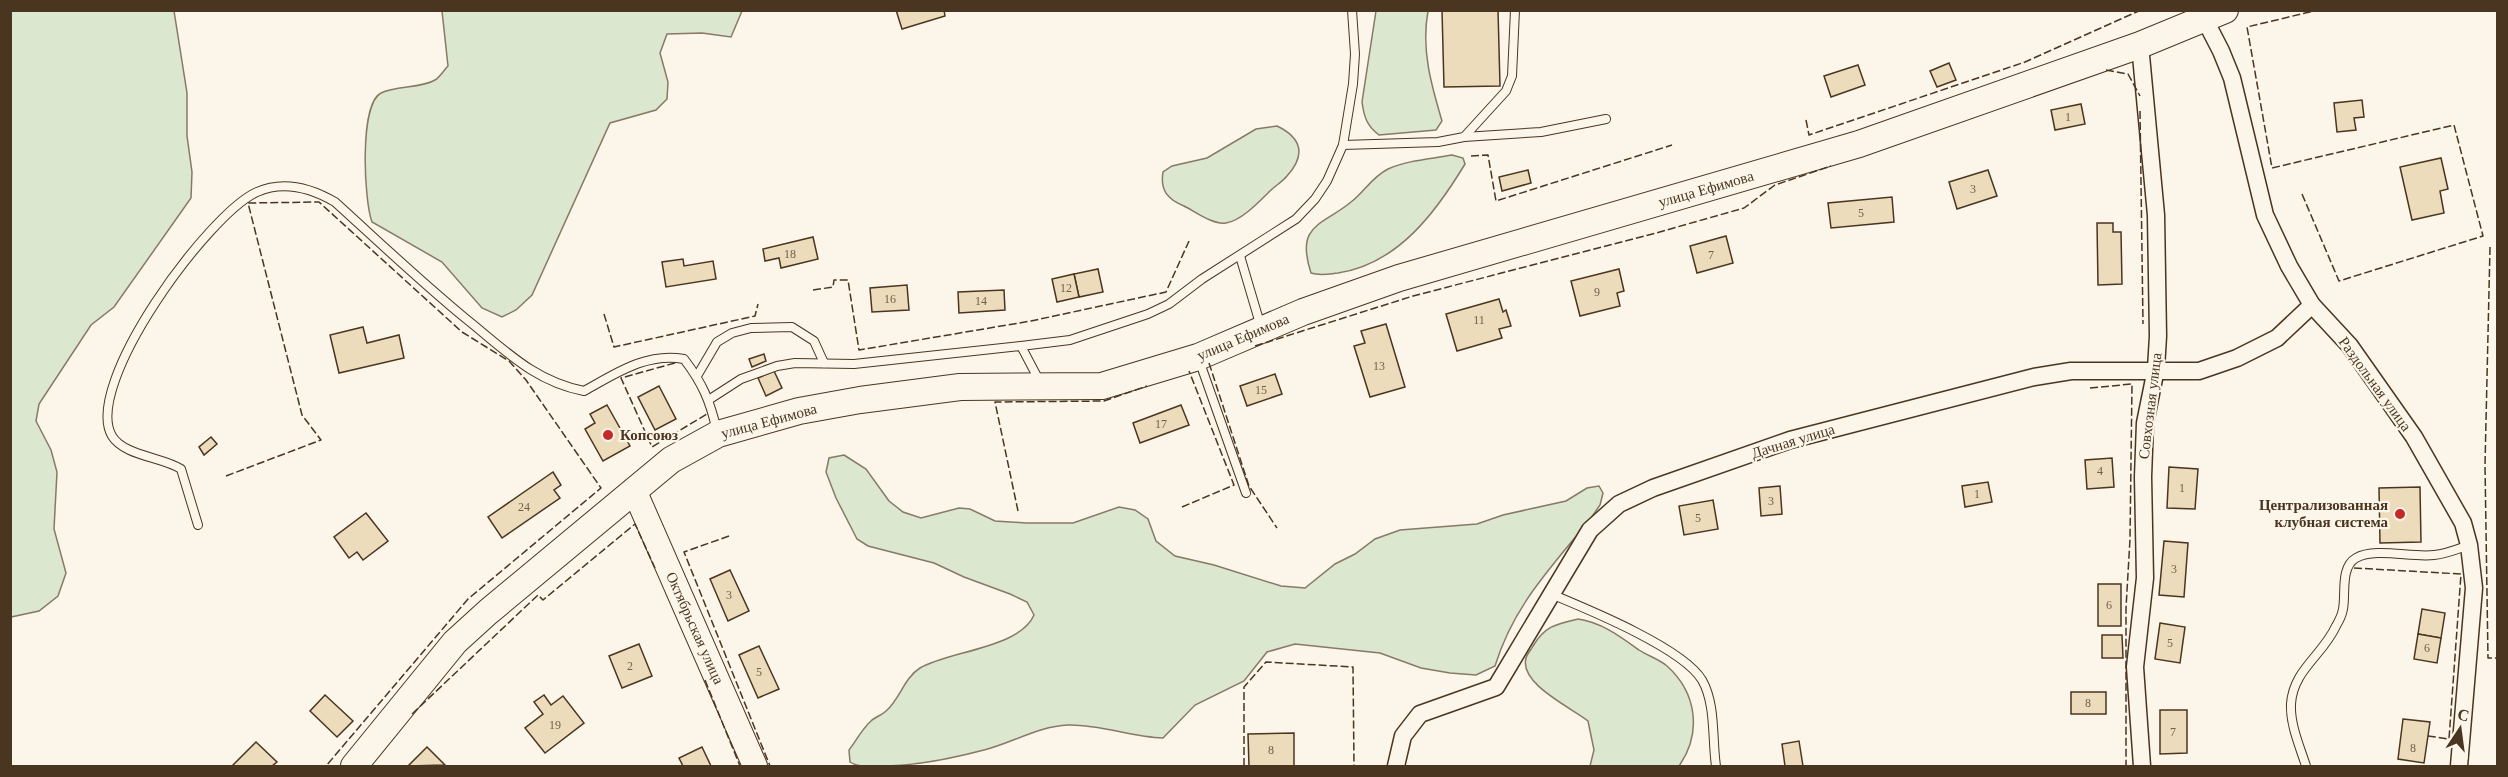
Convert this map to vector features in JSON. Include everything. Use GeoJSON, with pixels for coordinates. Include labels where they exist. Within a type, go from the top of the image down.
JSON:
{"type":"FeatureCollection","features":[{"type":"Feature","properties":{"kind":"main road","name":"улица Ефимова"},"geometry":{"type":"LineString","coordinates":[[354,766],[455,642],[671,460],[718,434],[799,411],[860,400],[960,387],[1102,386],[1198,357],[1303,312],[1410,274],[1859,144],[2140,45],[2214,14]]}},
{"type":"Feature","properties":{"kind":"street","name":"Раздольная улица"},"geometry":{"type":"LineString","coordinates":[[2214,14],[2265,215],[2289,266],[2312,305],[2350,346],[2414,436],[2463,523],[2469,545],[2474,588],[2459,766]]}},
{"type":"Feature","properties":{"kind":"street","name":"Совхозная улица"},"geometry":{"type":"LineString","coordinates":[[2140,45],[2146,86],[2156,215],[2156,369],[2145,423],[2143,477],[2145,578],[2136,667],[2142,766]]}},
{"type":"Feature","properties":{"kind":"street","name":"Дачная улица"},"geometry":{"type":"LineString","coordinates":[[1396,766],[1403,736],[1420,714],[1496,687],[1590,531],[1619,504],[1653,488],[1790,440],[2034,377],[2071,371],[2156,369],[2199,371],[2237,358],[2277,338],[2312,305]]}},
{"type":"Feature","properties":{"kind":"street","name":"Октябрьская улица"},"geometry":{"type":"LineString","coordinates":[[634,490],[755,766]]}},
{"type":"Feature","properties":{"kind":"lane"},"geometry":{"type":"LineString","coordinates":[[710,399],[741,379],[766,368],[795,363],[883,362],[1070,340],[1148,314],[1169,304],[1202,279],[1296,219],[1315,199],[1327,181],[1343,145],[1353,84],[1355,54],[1352,10]]}},
{"type":"Feature","properties":{"kind":"lane"},"geometry":{"type":"LineString","coordinates":[[1464,137],[1506,91],[1512,76],[1515,10]]}},
{"type":"Feature","properties":{"kind":"lane"},"geometry":{"type":"LineString","coordinates":[[1343,145],[1438,142],[1464,137],[1541,132],[1606,119]]}},
{"type":"Feature","properties":{"kind":"lane"},"geometry":{"type":"LineString","coordinates":[[198,525],[182,469],[171,462],[129,450],[120,444],[112,436],[109,425],[109,402],[129,348],[161,292],[211,229],[234,206],[258,191],[274,187],[315,190],[335,202],[500,349],[543,378],[584,391],[622,369],[669,356],[684,359],[710,399],[718,434]]}},
{"type":"Feature","properties":{"kind":"lane"},"geometry":{"type":"LineString","coordinates":[[1240,256],[1262,329]]}},
{"type":"Feature","properties":{"kind":"lane"},"geometry":{"type":"LineString","coordinates":[[697,376],[717,342],[732,333],[752,328],[792,327],[814,341],[824,363]]}},
{"type":"Feature","properties":{"kind":"lane"},"geometry":{"type":"LineString","coordinates":[[1021,346],[1043,388]]}},
{"type":"Feature","properties":{"kind":"lane"},"geometry":{"type":"LineString","coordinates":[[1198,357],[1246,493]]}},
{"type":"Feature","properties":{"kind":"lane"},"geometry":{"type":"LineString","coordinates":[[2306,766],[2292,718],[2291,705],[2294,686],[2336,628],[2343,612],[2344,582],[2355,558],[2367,555],[2435,555],[2469,545]]}},
{"type":"Feature","properties":{"kind":"lane"},"geometry":{"type":"LineString","coordinates":[[1551,594],[1631,630],[1678,658],[1702,680],[1710,704],[1716,766]]}},
{"type":"Feature","properties":{"kind":"green space"},"geometry":{"type":"Polygon","coordinates":[[[11,10],[174,11],[187,93],[187,136],[192,172],[191,198],[114,307],[91,325],[39,404],[36,421],[51,450],[57,472],[54,529],[66,573],[58,596],[39,611],[11,617],[11,10]]]}},
{"type":"Feature","properties":{"kind":"green space"},"geometry":{"type":"Polygon","coordinates":[[[442,11],[742,11],[731,37],[702,33],[667,34],[660,53],[668,82],[667,99],[656,110],[610,123],[532,295],[516,310],[502,317],[482,308],[442,262],[372,222],[369,211],[365,154],[369,115],[374,101],[381,93],[387,91],[430,83],[437,79],[448,66],[442,11]]]}},
{"type":"Feature","properties":{"kind":"green space"},"geometry":{"type":"Polygon","coordinates":[[[1376,11],[1428,11],[1426,53],[1442,121],[1436,130],[1379,135],[1367,121],[1362,102],[1376,11]]]}},
{"type":"Feature","properties":{"kind":"green space"},"geometry":{"type":"Polygon","coordinates":[[[1277,126],[1292,136],[1296,142],[1299,154],[1297,161],[1285,178],[1238,219],[1226,223],[1216,222],[1178,203],[1166,193],[1162,178],[1163,172],[1172,166],[1207,158],[1256,129],[1277,126]]]}},
{"type":"Feature","properties":{"kind":"green space"},"geometry":{"type":"Polygon","coordinates":[[[1452,155],[1463,158],[1465,164],[1428,217],[1397,247],[1359,268],[1338,273],[1311,273],[1306,245],[1309,235],[1321,222],[1351,202],[1377,176],[1388,169],[1452,155]]]}},
{"type":"Feature","properties":{"kind":"green space"},"geometry":{"type":"Polygon","coordinates":[[[844,455],[866,469],[889,501],[903,512],[921,518],[959,508],[970,509],[995,521],[1073,523],[1119,507],[1135,510],[1148,519],[1156,541],[1175,556],[1214,565],[1281,586],[1305,588],[1335,564],[1355,554],[1375,539],[1400,530],[1477,524],[1503,515],[1566,501],[1587,488],[1599,486],[1603,493],[1600,505],[1591,518],[1548,570],[1523,605],[1503,644],[1495,666],[1476,675],[1421,668],[1380,653],[1295,644],[1267,652],[1244,681],[1195,705],[1163,738],[1092,726],[1057,726],[994,747],[946,759],[907,765],[864,766],[850,762],[849,750],[868,724],[891,706],[915,672],[933,662],[983,648],[1014,635],[1026,626],[1034,615],[1027,602],[1010,594],[934,563],[868,546],[857,539],[836,498],[826,472],[829,458],[844,455]]]}},
{"type":"Feature","properties":{"kind":"green space"},"geometry":{"type":"Polygon","coordinates":[[[1578,619],[1595,623],[1664,664],[1685,688],[1693,714],[1693,727],[1691,740],[1679,766],[1590,766],[1594,750],[1588,721],[1538,686],[1526,668],[1527,656],[1542,634],[1557,624],[1578,619]]]}},
{"type":"Feature","properties":{"kind":"building"},"geometry":{"type":"Polygon","coordinates":[[[896,10],[944,10],[945,16],[902,29],[896,10]]]}},
{"type":"Feature","properties":{"kind":"building"},"geometry":{"type":"Polygon","coordinates":[[[1442,10],[1498,10],[1500,86],[1444,87],[1442,10]]]}},
{"type":"Feature","properties":{"kind":"building"},"geometry":{"type":"Polygon","coordinates":[[[1949,63],[1956,80],[1937,87],[1930,71],[1949,63]]]}},
{"type":"Feature","properties":{"kind":"building"},"geometry":{"type":"Polygon","coordinates":[[[1858,65],[1865,85],[1831,97],[1824,76],[1858,65]]]}},
{"type":"Feature","properties":{"kind":"building"},"geometry":{"type":"Polygon","coordinates":[[[2362,100],[2364,117],[2354,118],[2356,130],[2337,132],[2334,103],[2362,100]]]}},
{"type":"Feature","properties":{"kind":"building"},"geometry":{"type":"Polygon","coordinates":[[[2081,104],[2085,124],[2055,130],[2051,110],[2081,104]]]}},
{"type":"Feature","properties":{"kind":"building"},"geometry":{"type":"Polygon","coordinates":[[[2441,158],[2448,189],[2440,191],[2444,213],[2412,220],[2400,167],[2441,158]]]}},
{"type":"Feature","properties":{"kind":"building"},"geometry":{"type":"Polygon","coordinates":[[[1528,170],[1531,183],[1502,191],[1499,177],[1528,170]]]}},
{"type":"Feature","properties":{"kind":"building"},"geometry":{"type":"Polygon","coordinates":[[[1988,170],[1997,196],[1957,209],[1949,182],[1988,170]]]}},
{"type":"Feature","properties":{"kind":"building"},"geometry":{"type":"Polygon","coordinates":[[[1892,197],[1894,222],[1831,228],[1828,203],[1892,197]]]}},
{"type":"Feature","properties":{"kind":"building"},"geometry":{"type":"Polygon","coordinates":[[[2097,223],[2113,223],[2113,232],[2121,232],[2122,284],[2098,285],[2097,223]]]}},
{"type":"Feature","properties":{"kind":"building"},"geometry":{"type":"Polygon","coordinates":[[[1726,236],[1733,263],[1697,273],[1690,246],[1726,236]]]}},
{"type":"Feature","properties":{"kind":"building"},"geometry":{"type":"Polygon","coordinates":[[[813,237],[818,259],[781,268],[779,258],[765,261],[763,249],[813,237]]]}},
{"type":"Feature","properties":{"kind":"building"},"geometry":{"type":"Polygon","coordinates":[[[683,259],[684,266],[713,261],[716,279],[666,287],[662,262],[683,259]]]}},
{"type":"Feature","properties":{"kind":"building"},"geometry":{"type":"Polygon","coordinates":[[[1098,269],[1103,292],[1079,297],[1074,274],[1098,269]]]}},
{"type":"Feature","properties":{"kind":"building"},"geometry":{"type":"Polygon","coordinates":[[[1619,269],[1624,291],[1617,293],[1620,306],[1580,316],[1571,281],[1619,269]]]}},
{"type":"Feature","properties":{"kind":"building"},"geometry":{"type":"Polygon","coordinates":[[[1074,274],[1079,297],[1057,302],[1052,279],[1074,274]]]}},
{"type":"Feature","properties":{"kind":"building"},"geometry":{"type":"Polygon","coordinates":[[[907,285],[909,310],[872,312],[870,288],[907,285]]]}},
{"type":"Feature","properties":{"kind":"building"},"geometry":{"type":"Polygon","coordinates":[[[1004,290],[1005,310],[959,313],[958,292],[1004,290]]]}},
{"type":"Feature","properties":{"kind":"building"},"geometry":{"type":"Polygon","coordinates":[[[1499,299],[1503,312],[1506,310],[1511,326],[1499,329],[1502,338],[1457,351],[1446,314],[1499,299]]]}},
{"type":"Feature","properties":{"kind":"building"},"geometry":{"type":"Polygon","coordinates":[[[1386,324],[1405,387],[1370,397],[1354,346],[1365,343],[1361,331],[1386,324]]]}},
{"type":"Feature","properties":{"kind":"building"},"geometry":{"type":"Polygon","coordinates":[[[363,327],[367,343],[399,335],[404,358],[339,373],[330,335],[363,327]]]}},
{"type":"Feature","properties":{"kind":"building"},"geometry":{"type":"Polygon","coordinates":[[[764,354],[766,361],[752,367],[749,359],[764,354]]]}},
{"type":"Feature","properties":{"kind":"building"},"geometry":{"type":"Polygon","coordinates":[[[774,371],[782,388],[766,396],[758,378],[774,371]]]}},
{"type":"Feature","properties":{"kind":"building"},"geometry":{"type":"Polygon","coordinates":[[[1275,374],[1282,394],[1247,406],[1240,386],[1275,374]]]}},
{"type":"Feature","properties":{"kind":"building"},"geometry":{"type":"Polygon","coordinates":[[[659,386],[676,419],[655,430],[638,397],[659,386]]]}},
{"type":"Feature","properties":{"kind":"building"},"geometry":{"type":"Polygon","coordinates":[[[607,405],[630,446],[603,461],[585,429],[595,423],[590,414],[607,405]]]}},
{"type":"Feature","properties":{"kind":"building"},"geometry":{"type":"Polygon","coordinates":[[[1181,405],[1189,425],[1140,443],[1133,423],[1181,405]]]}},
{"type":"Feature","properties":{"kind":"building"},"geometry":{"type":"Polygon","coordinates":[[[211,437],[217,444],[204,455],[199,447],[211,437]]]}},
{"type":"Feature","properties":{"kind":"building"},"geometry":{"type":"Polygon","coordinates":[[[2112,458],[2114,487],[2087,489],[2085,460],[2112,458]]]}},
{"type":"Feature","properties":{"kind":"building"},"geometry":{"type":"Polygon","coordinates":[[[2169,467],[2198,469],[2195,509],[2167,508],[2169,467]]]}},
{"type":"Feature","properties":{"kind":"building"},"geometry":{"type":"Polygon","coordinates":[[[553,472],[561,485],[554,490],[560,498],[502,538],[488,517],[553,472]]]}},
{"type":"Feature","properties":{"kind":"building"},"geometry":{"type":"Polygon","coordinates":[[[1988,482],[1992,502],[1965,507],[1962,486],[1988,482]]]}},
{"type":"Feature","properties":{"kind":"building"},"geometry":{"type":"Polygon","coordinates":[[[1780,486],[1782,514],[1761,516],[1759,488],[1780,486]]]}},
{"type":"Feature","properties":{"kind":"building"},"geometry":{"type":"Polygon","coordinates":[[[2420,487],[2421,542],[2380,543],[2379,488],[2420,487]]]}},
{"type":"Feature","properties":{"kind":"building"},"geometry":{"type":"Polygon","coordinates":[[[1713,500],[1718,529],[1684,535],[1679,506],[1713,500]]]}},
{"type":"Feature","properties":{"kind":"building"},"geometry":{"type":"Polygon","coordinates":[[[366,513],[388,541],[363,560],[357,552],[349,558],[334,537],[366,513]]]}},
{"type":"Feature","properties":{"kind":"building"},"geometry":{"type":"Polygon","coordinates":[[[2164,541],[2188,543],[2184,597],[2159,595],[2164,541]]]}},
{"type":"Feature","properties":{"kind":"building"},"geometry":{"type":"Polygon","coordinates":[[[730,570],[749,611],[728,621],[710,579],[730,570]]]}},
{"type":"Feature","properties":{"kind":"building"},"geometry":{"type":"Polygon","coordinates":[[[2098,584],[2121,584],[2121,626],[2098,626],[2098,584]]]}},
{"type":"Feature","properties":{"kind":"building"},"geometry":{"type":"Polygon","coordinates":[[[2422,609],[2445,613],[2441,638],[2418,634],[2422,609]]]}},
{"type":"Feature","properties":{"kind":"building"},"geometry":{"type":"Polygon","coordinates":[[[2160,623],[2185,627],[2180,663],[2155,659],[2160,623]]]}},
{"type":"Feature","properties":{"kind":"building"},"geometry":{"type":"Polygon","coordinates":[[[2418,634],[2441,638],[2437,663],[2414,659],[2418,634]]]}},
{"type":"Feature","properties":{"kind":"building"},"geometry":{"type":"Polygon","coordinates":[[[2102,635],[2122,635],[2123,658],[2102,658],[2102,635]]]}},
{"type":"Feature","properties":{"kind":"building"},"geometry":{"type":"Polygon","coordinates":[[[639,644],[652,676],[622,688],[609,656],[639,644]]]}},
{"type":"Feature","properties":{"kind":"building"},"geometry":{"type":"Polygon","coordinates":[[[759,646],[779,689],[758,698],[739,655],[759,646]]]}},
{"type":"Feature","properties":{"kind":"building"},"geometry":{"type":"Polygon","coordinates":[[[2071,692],[2106,692],[2106,714],[2071,714],[2071,692]]]}},
{"type":"Feature","properties":{"kind":"building"},"geometry":{"type":"Polygon","coordinates":[[[325,695],[353,721],[337,737],[310,711],[325,695]]]}},
{"type":"Feature","properties":{"kind":"building"},"geometry":{"type":"Polygon","coordinates":[[[544,695],[551,705],[563,696],[584,723],[545,753],[525,728],[543,714],[534,702],[544,695]]]}},
{"type":"Feature","properties":{"kind":"building"},"geometry":{"type":"Polygon","coordinates":[[[2160,710],[2187,710],[2187,753],[2160,754],[2160,710]]]}},
{"type":"Feature","properties":{"kind":"building"},"geometry":{"type":"Polygon","coordinates":[[[2403,719],[2430,722],[2424,763],[2398,759],[2403,719]]]}},
{"type":"Feature","properties":{"kind":"building"},"geometry":{"type":"Polygon","coordinates":[[[1294,733],[1294,766],[1249,766],[1248,734],[1294,733]]]}},
{"type":"Feature","properties":{"kind":"building"},"geometry":{"type":"Polygon","coordinates":[[[1799,741],[1803,766],[1785,766],[1782,744],[1799,741]]]}},
{"type":"Feature","properties":{"kind":"building"},"geometry":{"type":"Polygon","coordinates":[[[256,742],[277,762],[272,766],[232,766],[256,742]]]}},
{"type":"Feature","properties":{"kind":"building"},"geometry":{"type":"Polygon","coordinates":[[[427,747],[445,765],[408,766],[427,747]]]}},
{"type":"Feature","properties":{"kind":"building"},"geometry":{"type":"Polygon","coordinates":[[[702,747],[711,766],[683,766],[679,758],[702,747]]]}},
{"type":"Feature","properties":{"kind":"fence"},"geometry":{"type":"LineString","coordinates":[[1806,120],[1809,135],[2025,62],[2141,10]]}},
{"type":"Feature","properties":{"kind":"fence"},"geometry":{"type":"LineString","coordinates":[[2302,194],[2339,281],[2483,236],[2454,125],[2272,168],[2247,27],[2318,10]]}},
{"type":"Feature","properties":{"kind":"fence"},"geometry":{"type":"LineString","coordinates":[[2106,70],[2128,74],[2140,96]]}},
{"type":"Feature","properties":{"kind":"fence"},"geometry":{"type":"LineString","coordinates":[[2140,111],[2143,324]]}},
{"type":"Feature","properties":{"kind":"fence"},"geometry":{"type":"LineString","coordinates":[[1471,156],[1488,155],[1496,201],[1672,145]]}},
{"type":"Feature","properties":{"kind":"fence"},"geometry":{"type":"LineString","coordinates":[[1255,346],[1413,296],[1744,208],[1775,185],[1831,166]]}},
{"type":"Feature","properties":{"kind":"fence"},"geometry":{"type":"LineString","coordinates":[[226,476],[321,440],[302,415],[248,203],[319,202],[462,332],[509,361],[526,380],[601,488],[468,599],[326,766]]}},
{"type":"Feature","properties":{"kind":"fence"},"geometry":{"type":"LineString","coordinates":[[813,290],[833,287],[834,280],[848,280],[859,350],[1031,321],[1166,292],[1189,241]]}},
{"type":"Feature","properties":{"kind":"fence"},"geometry":{"type":"LineString","coordinates":[[2490,247],[2485,465],[2488,658],[2498,658]]}},
{"type":"Feature","properties":{"kind":"fence"},"geometry":{"type":"LineString","coordinates":[[604,314],[614,347],[755,316],[758,304]]}},
{"type":"Feature","properties":{"kind":"fence"},"geometry":{"type":"LineString","coordinates":[[675,363],[621,378],[652,447],[707,414]]}},
{"type":"Feature","properties":{"kind":"fence"},"geometry":{"type":"LineString","coordinates":[[1209,363],[1249,486],[1277,528]]}},
{"type":"Feature","properties":{"kind":"fence"},"geometry":{"type":"LineString","coordinates":[[1182,507],[1234,485],[1189,371]]}},
{"type":"Feature","properties":{"kind":"fence"},"geometry":{"type":"LineString","coordinates":[[2090,388],[2132,384],[2130,539],[2126,608],[2126,766]]}},
{"type":"Feature","properties":{"kind":"fence"},"geometry":{"type":"LineString","coordinates":[[1018,511],[995,402],[1104,401],[1147,386]]}},
{"type":"Feature","properties":{"kind":"fence"},"geometry":{"type":"LineString","coordinates":[[412,714],[538,595],[543,600],[635,524],[655,568]]}},
{"type":"Feature","properties":{"kind":"fence"},"geometry":{"type":"LineString","coordinates":[[729,536],[684,552],[770,766]]}},
{"type":"Feature","properties":{"kind":"fence"},"geometry":{"type":"LineString","coordinates":[[2354,568],[2461,574],[2449,739],[2428,736]]}},
{"type":"Feature","properties":{"kind":"fence"},"geometry":{"type":"LineString","coordinates":[[1244,766],[1244,687],[1266,662],[1353,667],[1354,766]]}},
{"type":"Feature","properties":{"kind":"fence"},"geometry":{"type":"LineString","coordinates":[[705,680],[740,766]]}},
{"type":"Feature","properties":{"kind":"place","name":"Копсоюз"},"geometry":{"type":"Point","coordinates":[608,435]}},
{"type":"Feature","properties":{"kind":"place","name":"Централизованная клубная система"},"geometry":{"type":"Point","coordinates":[2400,514]}}]}
